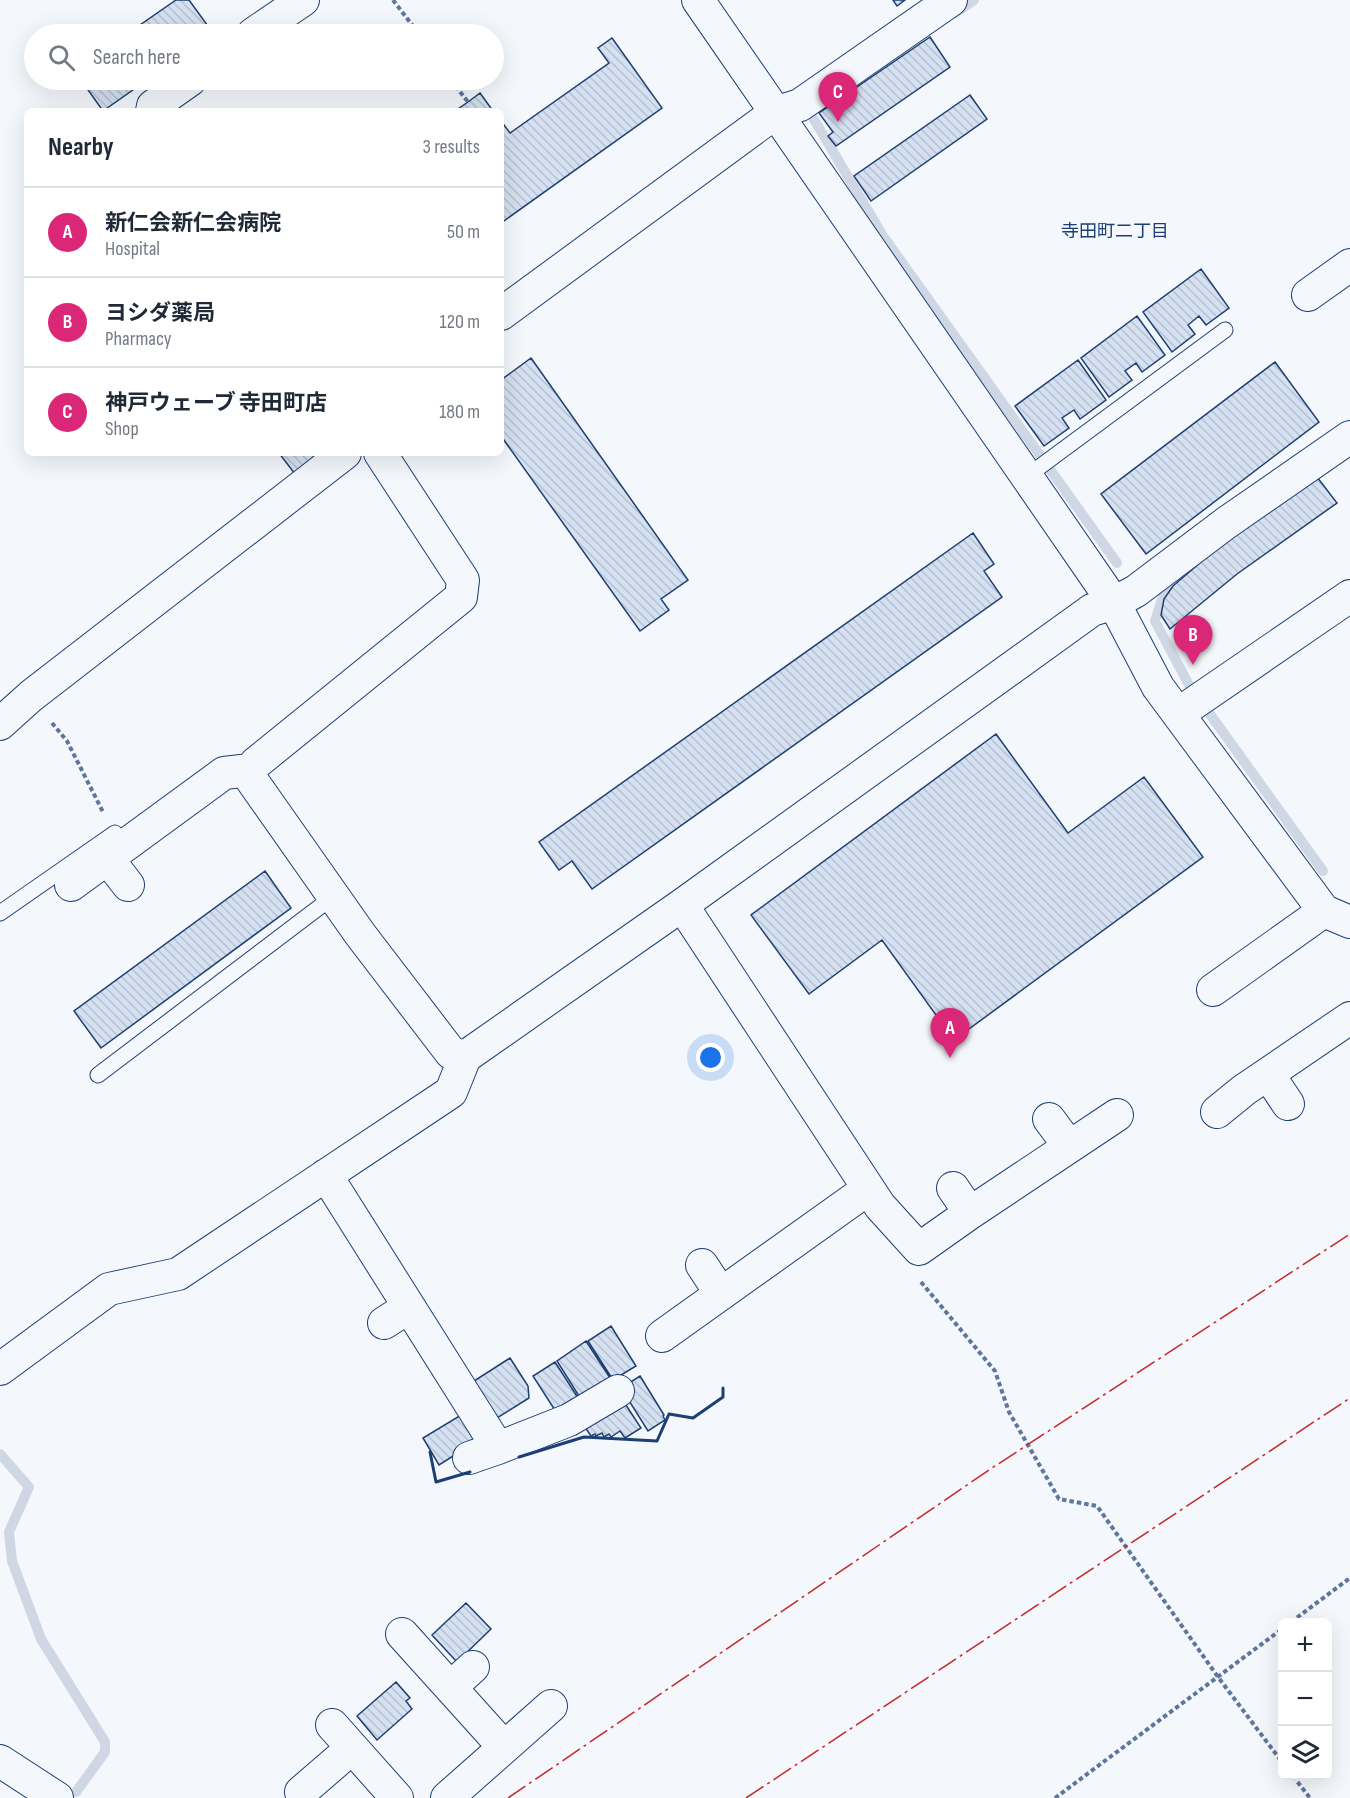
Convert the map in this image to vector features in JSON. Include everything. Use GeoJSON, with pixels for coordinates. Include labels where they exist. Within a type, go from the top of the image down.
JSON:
{"type":"FeatureCollection","features":[{"type":"Feature","properties":{"kind":"street"},"geometry":{"type":"LineString","coordinates":[[268,24],[303,0]]}},
{"type":"Feature","properties":{"kind":"street"},"geometry":{"type":"LineString","coordinates":[[698,0],[775,113],[1039,467],[1158,687],[1191,705],[1337,917],[1213,990]]}},
{"type":"Feature","properties":{"kind":"street"},"geometry":{"type":"LineString","coordinates":[[504,312],[775,113],[800,105],[951,0]]}},
{"type":"Feature","properties":{"kind":"street"},"geometry":{"type":"LineString","coordinates":[[153,108],[176,90]]}},
{"type":"Feature","properties":{"kind":"street"},"geometry":{"type":"LineString","coordinates":[[1308,296],[1350,265]]}},
{"type":"Feature","properties":{"kind":"street"},"geometry":{"type":"LineString","coordinates":[[0,1369],[109,1289],[178,1274],[451,1092],[465,1057],[682,905],[1092,609],[1114,603],[1136,591],[1226,523],[1350,437]]}},
{"type":"Feature","properties":{"kind":"street"},"geometry":{"type":"LineString","coordinates":[[0,724],[31,696],[341,456]]}},
{"type":"Feature","properties":{"kind":"street"},"geometry":{"type":"LineString","coordinates":[[71,885],[111,846],[224,773],[250,770],[461,597],[463,580],[382,456]]}},
{"type":"Feature","properties":{"kind":"street"},"geometry":{"type":"LineString","coordinates":[[1191,705],[1350,596]]}},
{"type":"Feature","properties":{"kind":"street"},"geometry":{"type":"LineString","coordinates":[[250,770],[251,779],[360,933],[451,1053],[465,1057]]}},
{"type":"Feature","properties":{"kind":"street"},"geometry":{"type":"LineString","coordinates":[[111,846],[128,885]]}},
{"type":"Feature","properties":{"kind":"street"},"geometry":{"type":"LineString","coordinates":[[682,905],[868,1189],[880,1206],[919,1249],[961,1200],[1069,1146],[1117,1115]]}},
{"type":"Feature","properties":{"kind":"street"},"geometry":{"type":"LineString","coordinates":[[1217,1112],[1244,1090],[1350,1018]]}},
{"type":"Feature","properties":{"kind":"street"},"geometry":{"type":"LineString","coordinates":[[1268,1074],[1288,1104]]}},
{"type":"Feature","properties":{"kind":"street"},"geometry":{"type":"LineString","coordinates":[[1049,1119],[1069,1146]]}},
{"type":"Feature","properties":{"kind":"street"},"geometry":{"type":"LineString","coordinates":[[326,1175],[396,1315],[498,1448]]}},
{"type":"Feature","properties":{"kind":"street"},"geometry":{"type":"LineString","coordinates":[[662,1336],[868,1189]]}},
{"type":"Feature","properties":{"kind":"street"},"geometry":{"type":"LineString","coordinates":[[702,1265],[721,1294]]}},
{"type":"Feature","properties":{"kind":"street"},"geometry":{"type":"LineString","coordinates":[[469,1458],[569,1420],[618,1391]]}},
{"type":"Feature","properties":{"kind":"street"},"geometry":{"type":"LineString","coordinates":[[402,1634],[462,1677],[504,1747]]}},
{"type":"Feature","properties":{"kind":"street"},"geometry":{"type":"LineString","coordinates":[[447,1798],[551,1706]]}},
{"type":"Feature","properties":{"kind":"street"},"geometry":{"type":"LineString","coordinates":[[301,1792],[342,1736],[397,1798]]}},
{"type":"Feature","properties":{"kind":"street"},"geometry":{"type":"LineString","coordinates":[[0,1761],[24,1789],[57,1798]]}},
{"type":"Feature","properties":{"kind":"lane"},"geometry":{"type":"LineString","coordinates":[[1039,467],[1225,330]]}},
{"type":"Feature","properties":{"kind":"lane"},"geometry":{"type":"LineString","coordinates":[[0,913],[111,846]]}},
{"type":"Feature","properties":{"kind":"lane"},"geometry":{"type":"LineString","coordinates":[[98,1075],[334,896]]}},
{"type":"Feature","properties":{"kind":"path"},"geometry":{"type":"LineString","coordinates":[[393,0],[411,24]]}},
{"type":"Feature","properties":{"kind":"path"},"geometry":{"type":"LineString","coordinates":[[459,90],[468,102]]}},
{"type":"Feature","properties":{"kind":"path"},"geometry":{"type":"LineString","coordinates":[[31,696],[67,741],[111,846]]}},
{"type":"Feature","properties":{"kind":"path"},"geometry":{"type":"LineString","coordinates":[[915,1275],[995,1371],[1009,1412],[1059,1499],[1097,1506],[1218,1677],[1278,1757]]}},
{"type":"Feature","properties":{"kind":"path"},"geometry":{"type":"LineString","coordinates":[[1298,1618],[1350,1578]]}},
{"type":"Feature","properties":{"kind":"path"},"geometry":{"type":"LineString","coordinates":[[1055,1798],[1278,1632]]}},
{"type":"Feature","properties":{"kind":"path"},"geometry":{"type":"LineString","coordinates":[[1296,1780],[1310,1798]]}},
{"type":"Feature","properties":{"kind":"building"},"geometry":{"type":"Polygon","coordinates":[[[176,0],[189,0],[206,24],[141,24],[176,0]]]}},
{"type":"Feature","properties":{"kind":"building"},"geometry":{"type":"Polygon","coordinates":[[[893,0],[905,0],[897,6],[893,0]]]}},
{"type":"Feature","properties":{"kind":"building"},"geometry":{"type":"Polygon","coordinates":[[[930,37],[950,67],[836,146],[828,136],[833,132],[819,113],[930,37]]]}},
{"type":"Feature","properties":{"kind":"building"},"geometry":{"type":"Polygon","coordinates":[[[612,38],[662,108],[504,221],[504,125],[510,133],[609,63],[598,48],[612,38]]]}},
{"type":"Feature","properties":{"kind":"building"},"geometry":{"type":"Polygon","coordinates":[[[88,90],[133,90],[107,108],[101,108],[88,90]]]}},
{"type":"Feature","properties":{"kind":"building"},"geometry":{"type":"Polygon","coordinates":[[[480,93],[491,108],[459,108],[480,93]]]}},
{"type":"Feature","properties":{"kind":"building"},"geometry":{"type":"Polygon","coordinates":[[[970,95],[987,119],[871,201],[854,176],[970,95]]]}},
{"type":"Feature","properties":{"kind":"building"},"geometry":{"type":"Polygon","coordinates":[[[1201,269],[1229,308],[1206,325],[1199,316],[1188,325],[1195,334],[1172,352],[1143,312],[1201,269]]]}},
{"type":"Feature","properties":{"kind":"building"},"geometry":{"type":"Polygon","coordinates":[[[1137,316],[1165,355],[1142,372],[1136,363],[1125,371],[1132,380],[1109,397],[1081,358],[1137,316]]]}},
{"type":"Feature","properties":{"kind":"building"},"geometry":{"type":"Polygon","coordinates":[[[531,358],[688,580],[661,599],[669,610],[640,631],[504,440],[504,378],[531,358]]]}},
{"type":"Feature","properties":{"kind":"building"},"geometry":{"type":"Polygon","coordinates":[[[1078,360],[1106,400],[1080,419],[1074,410],[1062,418],[1069,428],[1044,446],[1015,406],[1078,360]]]}},
{"type":"Feature","properties":{"kind":"building"},"geometry":{"type":"Polygon","coordinates":[[[1275,362],[1319,422],[1146,554],[1101,494],[1275,362]]]}},
{"type":"Feature","properties":{"kind":"building"},"geometry":{"type":"Polygon","coordinates":[[[281,456],[327,456],[298,478],[281,456]]]}},
{"type":"Feature","properties":{"kind":"building"},"geometry":{"type":"Polygon","coordinates":[[[1317,477],[1337,503],[1237,574],[1170,629],[1161,615],[1164,599],[1173,586],[1216,549],[1317,477]]]}},
{"type":"Feature","properties":{"kind":"building"},"geometry":{"type":"Polygon","coordinates":[[[973,533],[994,564],[984,571],[1002,597],[592,889],[572,861],[559,870],[539,842],[973,533]]]}},
{"type":"Feature","properties":{"kind":"building"},"geometry":{"type":"Polygon","coordinates":[[[996,734],[1068,833],[1144,777],[1203,857],[954,1040],[882,940],[809,994],[751,915],[996,734]]]}},
{"type":"Feature","properties":{"kind":"building"},"geometry":{"type":"Polygon","coordinates":[[[265,871],[291,908],[101,1048],[74,1011],[265,871]]]}},
{"type":"Feature","properties":{"kind":"building"},"geometry":{"type":"Polygon","coordinates":[[[611,1326],[636,1366],[613,1380],[588,1341],[611,1326]]]}},
{"type":"Feature","properties":{"kind":"building"},"geometry":{"type":"Polygon","coordinates":[[[586,1341],[612,1381],[582,1401],[557,1361],[586,1341]]]}},
{"type":"Feature","properties":{"kind":"building"},"geometry":{"type":"Polygon","coordinates":[[[510,1358],[528,1386],[529,1398],[497,1418],[474,1381],[510,1358]]]}},
{"type":"Feature","properties":{"kind":"building"},"geometry":{"type":"Polygon","coordinates":[[[555,1362],[580,1401],[558,1415],[533,1376],[555,1362]]]}},
{"type":"Feature","properties":{"kind":"building"},"geometry":{"type":"Polygon","coordinates":[[[640,1376],[665,1420],[648,1431],[621,1388],[640,1376]]]}},
{"type":"Feature","properties":{"kind":"building"},"geometry":{"type":"Polygon","coordinates":[[[622,1399],[641,1428],[625,1438],[620,1431],[611,1437],[609,1434],[604,1437],[602,1433],[591,1436],[583,1424],[622,1399]]]}},
{"type":"Feature","properties":{"kind":"building"},"geometry":{"type":"Polygon","coordinates":[[[461,1415],[475,1438],[455,1450],[458,1453],[439,1465],[423,1438],[461,1415]]]}},
{"type":"Feature","properties":{"kind":"building"},"geometry":{"type":"Polygon","coordinates":[[[466,1603],[491,1629],[457,1662],[432,1635],[466,1603]]]}},
{"type":"Feature","properties":{"kind":"building"},"geometry":{"type":"Polygon","coordinates":[[[396,1682],[410,1698],[406,1701],[412,1709],[377,1740],[357,1716],[396,1682]]]}},
{"type":"Feature","properties":{"kind":"waterway"},"geometry":{"type":"LineString","coordinates":[[955,13],[974,0]]}},
{"type":"Feature","properties":{"kind":"waterway"},"geometry":{"type":"LineString","coordinates":[[815,107],[809,111],[883,236],[1117,563]]}},
{"type":"Feature","properties":{"kind":"waterway"},"geometry":{"type":"LineString","coordinates":[[1167,584],[1155,621],[1189,685],[1323,871]]}},
{"type":"Feature","properties":{"kind":"waterway"},"geometry":{"type":"LineString","coordinates":[[0,1454],[29,1487],[9,1532],[12,1561],[41,1639],[105,1742],[105,1752],[76,1792]]}},
{"type":"Feature","properties":{"kind":"wall"},"geometry":{"type":"LineString","coordinates":[[519,1457],[584,1437],[657,1441],[669,1414],[693,1418],[723,1397],[723,1388]]}},
{"type":"Feature","properties":{"kind":"wall"},"geometry":{"type":"LineString","coordinates":[[430,1452],[436,1482],[470,1472]]}},
{"type":"Feature","properties":{"kind":"power"},"geometry":{"type":"LineString","coordinates":[[508,1798],[992,1468],[1350,1234]]}},
{"type":"Feature","properties":{"kind":"power"},"geometry":{"type":"LineString","coordinates":[[746,1798],[1350,1398]]}},
{"type":"Feature","properties":{"kind":"place","name":"神戸ウェーブ 寺田町店"},"geometry":{"type":"Point","coordinates":[838,122]}},
{"type":"Feature","properties":{"kind":"place","name":"ヨシダ薬局"},"geometry":{"type":"Point","coordinates":[1193,665]}},
{"type":"Feature","properties":{"kind":"place","name":"新仁会新仁会病院"},"geometry":{"type":"Point","coordinates":[950,1058]}},
{"type":"Feature","properties":{"kind":"district","name":"寺田町二丁目"},"geometry":{"type":"Point","coordinates":[1115,231]}}]}
